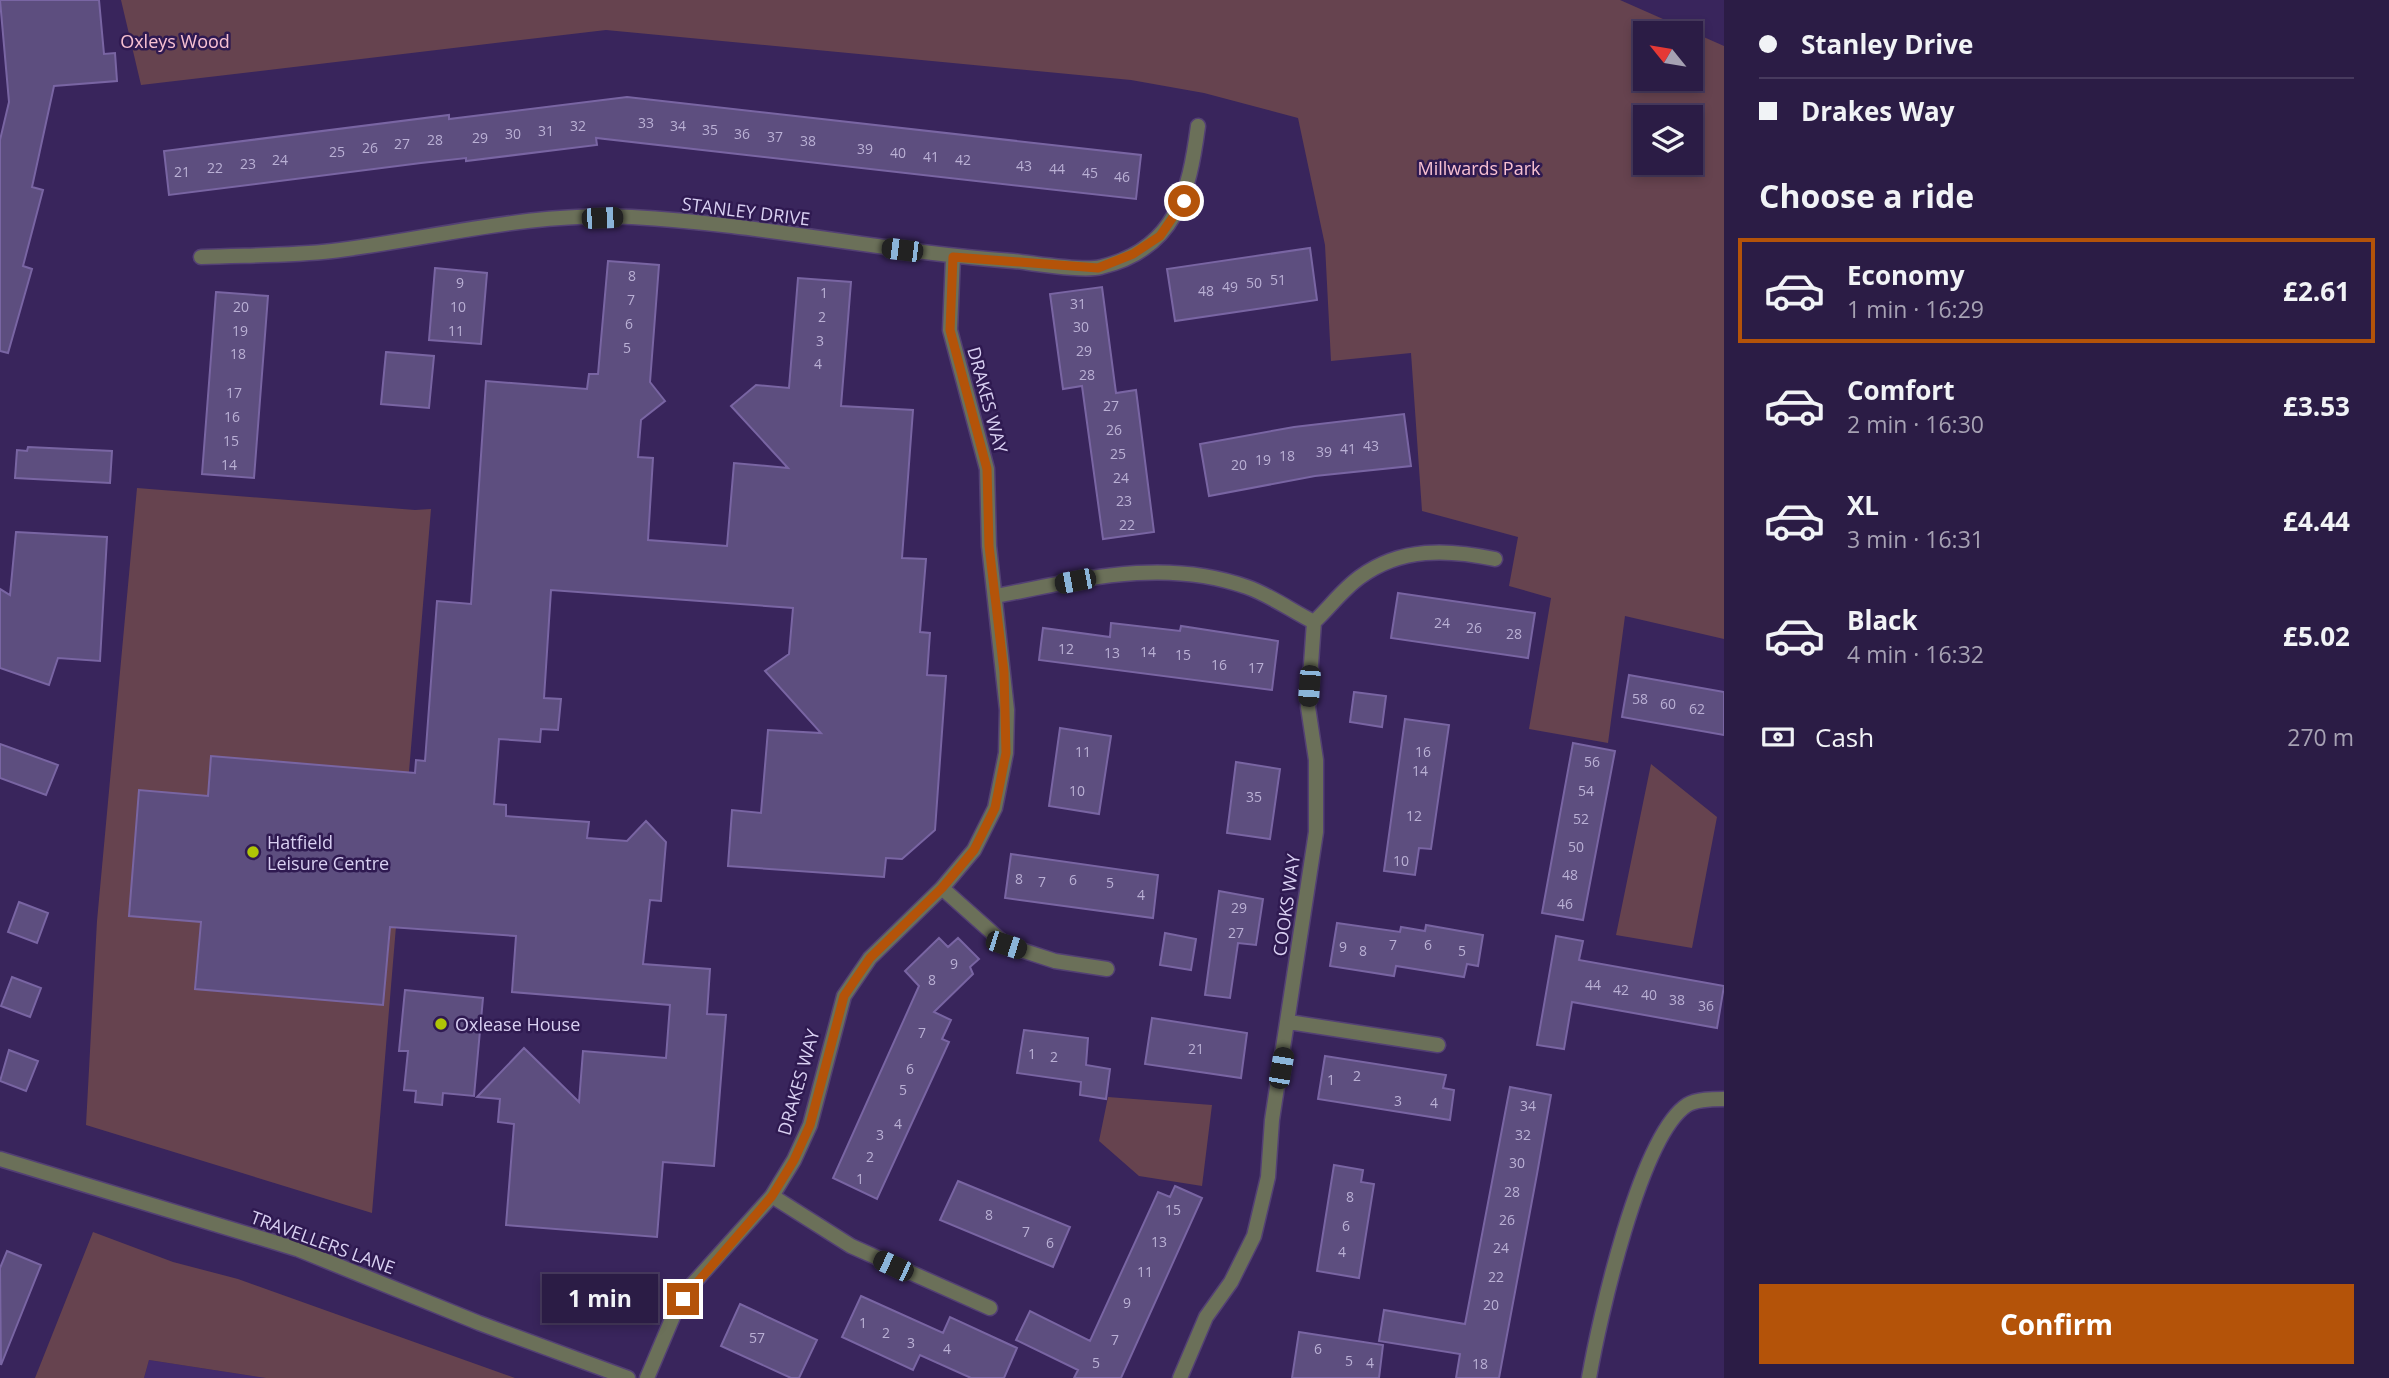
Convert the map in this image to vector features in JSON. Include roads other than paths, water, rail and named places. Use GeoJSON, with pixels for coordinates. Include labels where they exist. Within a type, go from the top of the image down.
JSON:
{"type":"FeatureCollection","features":[{"type":"Feature","properties":{"kind":"street","name":"STANLEY DRIVE"},"geometry":{"type":"LineString","coordinates":[[201,257],[329,251],[546,220],[630,217],[953,257],[1098,268],[1133,254],[1160,236],[1184,201],[1192,174],[1198,126]]}},
{"type":"Feature","properties":{"kind":"street","name":"DRAKES WAY"},"geometry":{"type":"LineString","coordinates":[[647,1378],[674,1312],[691,1286],[772,1196],[810,1125],[844,996],[870,958],[942,888],[974,850],[995,808],[1006,753],[1007,710],[989,546],[987,469],[950,330],[953,257]]}},
{"type":"Feature","properties":{"kind":"street"},"geometry":{"type":"LineString","coordinates":[[996,596],[1128,571],[1195,573],[1248,587],[1314,622],[1360,577],[1387,562],[1420,553],[1454,550],[1495,559]]}},
{"type":"Feature","properties":{"kind":"street","name":"COOKS WAY"},"geometry":{"type":"LineString","coordinates":[[1180,1378],[1206,1317],[1231,1282],[1254,1236],[1268,1177],[1272,1120],[1316,832],[1315,760],[1308,708],[1314,622]]}},
{"type":"Feature","properties":{"kind":"street"},"geometry":{"type":"LineString","coordinates":[[942,888],[1006,945],[1055,961],[1107,969]]}},
{"type":"Feature","properties":{"kind":"street"},"geometry":{"type":"LineString","coordinates":[[1289,1022],[1438,1045]]}},
{"type":"Feature","properties":{"kind":"street"},"geometry":{"type":"LineString","coordinates":[[1589,1378],[1600,1315],[1628,1218],[1665,1127],[1689,1104],[1724,1099]]}},
{"type":"Feature","properties":{"kind":"street","name":"TRAVELLERS LANE"},"geometry":{"type":"LineString","coordinates":[[0,1159],[298,1249],[479,1323],[628,1378]]}},
{"type":"Feature","properties":{"kind":"street"},"geometry":{"type":"LineString","coordinates":[[772,1196],[851,1246],[990,1308]]}},
{"type":"Feature","properties":{"kind":"place","name":"Hatfield Leisure Centre"},"geometry":{"type":"Point","coordinates":[253,852]}},
{"type":"Feature","properties":{"kind":"place","name":"Oxlease House"},"geometry":{"type":"Point","coordinates":[441,1024]}},
{"type":"Feature","properties":{"kind":"park label","name":"Oxleys Wood"},"geometry":{"type":"Point","coordinates":[175,41]}},
{"type":"Feature","properties":{"kind":"park label","name":"Millwards Park"},"geometry":{"type":"Point","coordinates":[1479,168]}}]}
